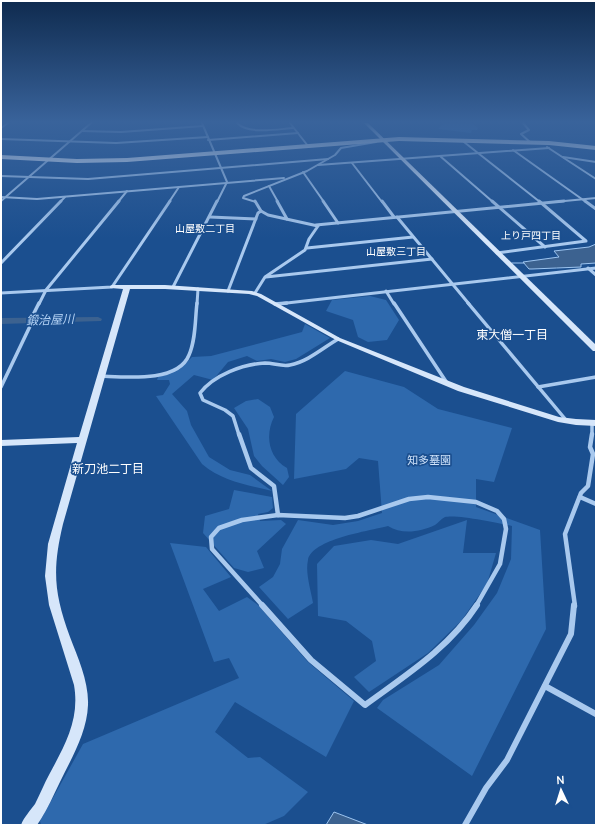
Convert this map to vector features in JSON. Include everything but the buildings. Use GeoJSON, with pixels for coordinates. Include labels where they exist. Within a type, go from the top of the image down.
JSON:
{"type":"FeatureCollection","features":[{"type":"Feature","properties":{"kind":"street"},"geometry":{"type":"LineString","coordinates":[[1,201],[47,162]]}},
{"type":"Feature","properties":{"kind":"street"},"geometry":{"type":"LineString","coordinates":[[173,287],[227,182],[218,162]]}},
{"type":"Feature","properties":{"kind":"street"},"geometry":{"type":"LineString","coordinates":[[1,176],[88,179],[298,162]]}},
{"type":"Feature","properties":{"kind":"street"},"geometry":{"type":"LineString","coordinates":[[323,162],[303,172],[244,196],[243,198],[255,201],[261,211],[268,215],[316,225],[596,198]]}},
{"type":"Feature","properties":{"kind":"street"},"geometry":{"type":"LineString","coordinates":[[316,165],[371,162]]}},
{"type":"Feature","properties":{"kind":"street"},"geometry":{"type":"LineString","coordinates":[[406,162],[596,349]]}},
{"type":"Feature","properties":{"kind":"street"},"geometry":{"type":"LineString","coordinates":[[446,162],[545,247]]}},
{"type":"Feature","properties":{"kind":"street"},"geometry":{"type":"LineString","coordinates":[[488,162],[586,241],[497,252]]}},
{"type":"Feature","properties":{"kind":"street"},"geometry":{"type":"LineString","coordinates":[[529,162],[596,209]]}},
{"type":"Feature","properties":{"kind":"street"},"geometry":{"type":"LineString","coordinates":[[569,162],[596,179]]}},
{"type":"Feature","properties":{"kind":"street"},"geometry":{"type":"LineString","coordinates":[[352,163],[566,420]]}},
{"type":"Feature","properties":{"kind":"street"},"geometry":{"type":"LineString","coordinates":[[303,172],[338,223]]}},
{"type":"Feature","properties":{"kind":"street"},"geometry":{"type":"LineString","coordinates":[[1,197],[37,199],[288,177]]}},
{"type":"Feature","properties":{"kind":"street"},"geometry":{"type":"LineString","coordinates":[[269,186],[287,219]]}},
{"type":"Feature","properties":{"kind":"street"},"geometry":{"type":"LineString","coordinates":[[112,287],[179,187]]}},
{"type":"Feature","properties":{"kind":"street"},"geometry":{"type":"LineString","coordinates":[[1,387],[46,290],[126,191]]}},
{"type":"Feature","properties":{"kind":"street"},"geometry":{"type":"LineString","coordinates":[[1,263],[65,196]]}},
{"type":"Feature","properties":{"kind":"street"},"geometry":{"type":"LineString","coordinates":[[228,291],[256,219],[261,211]]}},
{"type":"Feature","properties":{"kind":"street"},"geometry":{"type":"LineString","coordinates":[[210,217],[256,219]]}},
{"type":"Feature","properties":{"kind":"street"},"geometry":{"type":"LineString","coordinates":[[255,293],[265,277],[302,253],[307,248],[309,239],[318,229],[316,225]]}},
{"type":"Feature","properties":{"kind":"street"},"geometry":{"type":"LineString","coordinates":[[307,248],[413,237]]}},
{"type":"Feature","properties":{"kind":"street"},"geometry":{"type":"LineString","coordinates":[[265,277],[432,259]]}},
{"type":"Feature","properties":{"kind":"street"},"geometry":{"type":"LineString","coordinates":[[588,268],[596,275]]}},
{"type":"Feature","properties":{"kind":"street"},"geometry":{"type":"LineString","coordinates":[[275,304],[521,275],[596,268]]}},
{"type":"Feature","properties":{"kind":"street"},"geometry":{"type":"LineString","coordinates":[[1,293],[112,287],[173,287],[255,293],[338,339],[448,383],[566,420],[594,423],[590,447],[593,454],[588,486],[580,497],[565,534],[575,609],[571,634],[507,760],[486,788],[465,825]]}},
{"type":"Feature","properties":{"kind":"street"},"geometry":{"type":"LineString","coordinates":[[28,825],[67,755],[77,732],[82,703],[76,669],[56,613],[50,587],[49,568],[51,547],[128,287]]}},
{"type":"Feature","properties":{"kind":"street"},"geometry":{"type":"LineString","coordinates":[[101,376],[156,375],[171,372],[180,366],[186,360],[190,349],[198,289]]}},
{"type":"Feature","properties":{"kind":"street"},"geometry":{"type":"LineString","coordinates":[[386,291],[448,383]]}},
{"type":"Feature","properties":{"kind":"street"},"geometry":{"type":"LineString","coordinates":[[278,514],[274,486],[251,468],[247,461],[233,416],[225,410],[203,400],[200,393],[207,386],[234,370],[265,363],[283,366],[292,365],[338,339]]}},
{"type":"Feature","properties":{"kind":"street"},"geometry":{"type":"LineString","coordinates":[[538,387],[596,377]]}},
{"type":"Feature","properties":{"kind":"street"},"geometry":{"type":"LineString","coordinates":[[1,443],[82,440]]}},
{"type":"Feature","properties":{"kind":"street"},"geometry":{"type":"LineString","coordinates":[[580,497],[596,504]]}},
{"type":"Feature","properties":{"kind":"street"},"geometry":{"type":"LineString","coordinates":[[444,498],[489,506],[500,512],[504,518],[506,529],[500,564],[487,589],[466,622],[435,654],[365,705],[311,660],[212,549],[211,537],[219,528],[242,520],[278,514],[345,518],[358,516],[409,499],[444,498]]}},
{"type":"Feature","properties":{"kind":"street"},"geometry":{"type":"LineString","coordinates":[[545,686],[596,714]]}},
{"type":"Feature","properties":{"kind":"green space"},"geometry":{"type":"Polygon","coordinates":[[[370,296],[386,300],[399,320],[387,340],[368,342],[358,337],[353,320],[326,311],[332,300],[370,296]]]}},
{"type":"Feature","properties":{"kind":"green space"},"geometry":{"type":"Polygon","coordinates":[[[305,324],[330,338],[296,359],[285,362],[271,359],[257,361],[247,356],[228,362],[213,380],[194,375],[172,394],[187,411],[191,425],[209,457],[230,470],[250,475],[272,491],[235,482],[218,475],[202,464],[156,396],[163,395],[170,384],[169,380],[157,380],[158,377],[180,369],[192,357],[211,356],[302,332],[305,324]]]}},
{"type":"Feature","properties":{"kind":"green space","name":"知多墓園"},"geometry":{"type":"Polygon","coordinates":[[[345,371],[404,387],[438,409],[512,428],[494,482],[476,479],[476,507],[540,530],[546,629],[472,776],[377,708],[383,700],[439,665],[474,625],[497,593],[511,559],[512,526],[478,519],[451,516],[445,517],[435,525],[417,531],[399,531],[388,526],[355,533],[330,541],[312,553],[308,560],[308,576],[313,603],[288,619],[259,587],[273,577],[280,564],[282,549],[298,520],[333,525],[358,521],[382,513],[378,461],[359,458],[346,469],[294,479],[296,414],[345,371]]]}},
{"type":"Feature","properties":{"kind":"green space"},"geometry":{"type":"Polygon","coordinates":[[[258,399],[270,407],[274,417],[271,424],[269,438],[272,452],[287,468],[289,477],[283,485],[262,466],[254,456],[248,429],[234,408],[246,401],[258,399]]]}},
{"type":"Feature","properties":{"kind":"green space"},"geometry":{"type":"Polygon","coordinates":[[[234,490],[272,497],[273,508],[268,512],[258,514],[260,521],[281,520],[286,524],[257,551],[264,568],[248,572],[234,568],[203,533],[205,516],[229,509],[234,490]]]}},
{"type":"Feature","properties":{"kind":"green space"},"geometry":{"type":"Polygon","coordinates":[[[467,520],[463,553],[496,553],[487,584],[461,621],[428,653],[369,692],[354,677],[376,661],[372,641],[346,621],[318,616],[317,564],[334,546],[371,540],[398,544],[467,520]]]}},
{"type":"Feature","properties":{"kind":"green space"},"geometry":{"type":"Polygon","coordinates":[[[170,543],[206,547],[231,577],[203,589],[219,611],[247,597],[258,605],[308,662],[354,701],[326,757],[235,702],[215,732],[248,758],[260,757],[308,792],[284,816],[263,825],[41,825],[40,821],[83,744],[239,678],[229,658],[214,662],[170,543]]]}},
{"type":"Feature","properties":{"kind":"shaded area"},"geometry":{"type":"Polygon","coordinates":[[[596,244],[596,263],[581,264],[581,267],[529,269],[523,262],[559,257],[554,251],[589,247],[596,244]]]}},
{"type":"Feature","properties":{"kind":"shaded area"},"geometry":{"type":"Polygon","coordinates":[[[334,812],[368,825],[326,825],[334,812]]]}},
{"type":"Feature","properties":{"kind":"waterway"},"geometry":{"type":"LineString","coordinates":[[512,263],[524,263]]}},
{"type":"Feature","properties":{"kind":"waterway","name":"鍛治屋川"},"geometry":{"type":"LineString","coordinates":[[1,321],[98,319]]}},
{"type":"Feature","properties":{"kind":"district","name":"山屋敷二丁目"},"geometry":{"type":"Point","coordinates":[205,228]}},
{"type":"Feature","properties":{"kind":"district","name":"上り戸四丁目"},"geometry":{"type":"Point","coordinates":[531,235]}},
{"type":"Feature","properties":{"kind":"district","name":"山屋敷三丁目"},"geometry":{"type":"Point","coordinates":[396,251]}},
{"type":"Feature","properties":{"kind":"district","name":"東大僧一丁目"},"geometry":{"type":"Point","coordinates":[512,335]}},
{"type":"Feature","properties":{"kind":"district","name":"新刀池二丁目"},"geometry":{"type":"Point","coordinates":[108,469]}}]}
